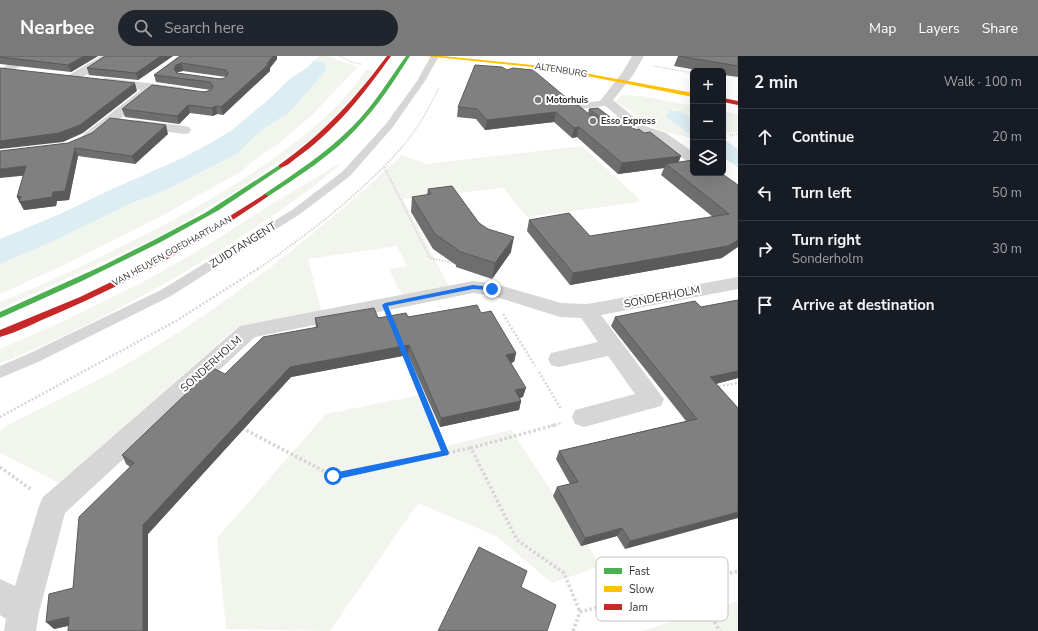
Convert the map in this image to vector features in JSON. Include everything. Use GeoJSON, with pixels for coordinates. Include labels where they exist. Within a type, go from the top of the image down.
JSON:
{"type":"FeatureCollection","features":[{"type":"Feature","properties":{"kind":"main road","name":"VAN HEUVEN GOEDHARTLAAN"},"geometry":{"type":"LineString","coordinates":[[0,315],[105,268],[191,224],[251,187],[298,154],[331,128],[355,103],[389,56]]}},
{"type":"Feature","properties":{"kind":"main road","name":"VAN HEUVEN GOEDHARTLAAN"},"geometry":{"type":"LineString","coordinates":[[0,334],[95,293],[192,242],[237,216],[318,160],[347,135],[380,97],[408,56]]}},
{"type":"Feature","properties":{"kind":"main road","name":"ALTENBURG"},"geometry":{"type":"LineString","coordinates":[[432,56],[552,68],[690,87]]}},
{"type":"Feature","properties":{"kind":"main road","name":"ALTENBURG"},"geometry":{"type":"LineString","coordinates":[[484,56],[563,64],[690,94]]}},
{"type":"Feature","properties":{"kind":"main road"},"geometry":{"type":"LineString","coordinates":[[726,93],[738,95]]}},
{"type":"Feature","properties":{"kind":"main road"},"geometry":{"type":"LineString","coordinates":[[726,101],[738,103]]}},
{"type":"Feature","properties":{"kind":"street"},"geometry":{"type":"LineString","coordinates":[[73,78],[109,56]]}},
{"type":"Feature","properties":{"kind":"street"},"geometry":{"type":"LineString","coordinates":[[9,57],[30,57]]}},
{"type":"Feature","properties":{"kind":"street"},"geometry":{"type":"LineString","coordinates":[[3,69],[30,57]]}},
{"type":"Feature","properties":{"kind":"street"},"geometry":{"type":"LineString","coordinates":[[636,59],[624,78],[606,101],[607,103],[625,123],[661,136],[690,156]]}},
{"type":"Feature","properties":{"kind":"street"},"geometry":{"type":"LineString","coordinates":[[3,69],[28,72]]}},
{"type":"Feature","properties":{"kind":"street"},"geometry":{"type":"LineString","coordinates":[[58,76],[148,84],[191,92]]}},
{"type":"Feature","properties":{"kind":"street"},"geometry":{"type":"LineString","coordinates":[[78,142],[89,137],[110,121],[148,84]]}},
{"type":"Feature","properties":{"kind":"street"},"geometry":{"type":"LineString","coordinates":[[110,121],[184,130]]}},
{"type":"Feature","properties":{"kind":"street","name":"SONDERHOLM"},"geometry":{"type":"LineString","coordinates":[[53,506],[248,331],[480,287],[560,310],[587,311],[738,283]]}},
{"type":"Feature","properties":{"kind":"street"},"geometry":{"type":"LineString","coordinates":[[577,419],[652,400],[587,311]]}},
{"type":"Feature","properties":{"kind":"street"},"geometry":{"type":"LineString","coordinates":[[560,359],[613,347]]}},
{"type":"Feature","properties":{"kind":"street"},"geometry":{"type":"LineString","coordinates":[[14,613],[53,506]]}},
{"type":"Feature","properties":{"kind":"lane","name":"ZUIDTANGENT"},"geometry":{"type":"LineString","coordinates":[[0,372],[34,358],[166,293],[296,212],[346,174],[389,126],[421,81],[432,56]]}},
{"type":"Feature","properties":{"kind":"lane"},"geometry":{"type":"LineString","coordinates":[[592,122],[574,107],[607,103]]}},
{"type":"Feature","properties":{"kind":"path"},"geometry":{"type":"LineString","coordinates":[[340,56],[350,62],[366,65]]}},
{"type":"Feature","properties":{"kind":"path"},"geometry":{"type":"LineString","coordinates":[[636,59],[690,72]]}},
{"type":"Feature","properties":{"kind":"path"},"geometry":{"type":"LineString","coordinates":[[0,417],[176,321],[272,258],[356,195],[406,144],[427,113],[439,87]]}},
{"type":"Feature","properties":{"kind":"path"},"geometry":{"type":"LineString","coordinates":[[730,135],[738,134]]}},
{"type":"Feature","properties":{"kind":"path"},"geometry":{"type":"LineString","coordinates":[[241,428],[333,476],[471,448],[577,419],[480,287],[457,263],[430,258],[384,167]]}},
{"type":"Feature","properties":{"kind":"path"},"geometry":{"type":"LineString","coordinates":[[402,347],[446,453]]}},
{"type":"Feature","properties":{"kind":"path"},"geometry":{"type":"LineString","coordinates":[[713,387],[738,383]]}},
{"type":"Feature","properties":{"kind":"path"},"geometry":{"type":"LineString","coordinates":[[471,448],[518,540],[564,573],[580,612],[573,631]]}},
{"type":"Feature","properties":{"kind":"path"},"geometry":{"type":"LineString","coordinates":[[0,467],[53,506]]}},
{"type":"Feature","properties":{"kind":"path"},"geometry":{"type":"LineString","coordinates":[[728,574],[738,571]]}},
{"type":"Feature","properties":{"kind":"path"},"geometry":{"type":"LineString","coordinates":[[580,612],[596,608]]}},
{"type":"Feature","properties":{"kind":"path"},"geometry":{"type":"LineString","coordinates":[[714,621],[720,631]]}},
{"type":"Feature","properties":{"kind":"shaded area"},"geometry":{"type":"Polygon","coordinates":[[[319,56],[327,56],[358,67],[311,116],[278,144],[258,157],[242,171],[165,214],[66,264],[0,294],[0,264],[51,242],[132,203],[166,190],[237,154],[259,132],[291,111],[326,69],[324,62],[313,61],[319,56]]]}},
{"type":"Feature","properties":{"kind":"shaded area"},"geometry":{"type":"Polygon","coordinates":[[[313,61],[324,62],[327,69],[291,111],[259,132],[237,154],[166,190],[132,203],[51,242],[0,264],[0,239],[60,214],[180,159],[211,143],[232,130],[267,101],[291,78],[308,67],[313,61]]]}},
{"type":"Feature","properties":{"kind":"shaded area"},"geometry":{"type":"Polygon","coordinates":[[[366,70],[374,70],[369,79],[318,134],[244,186],[164,234],[0,309],[0,302],[95,260],[147,234],[208,201],[266,164],[329,114],[339,104],[366,70]]]}},
{"type":"Feature","properties":{"kind":"shaded area"},"geometry":{"type":"Polygon","coordinates":[[[622,95],[642,96],[690,105],[690,118],[673,110],[666,112],[668,119],[690,134],[690,137],[657,130],[616,101],[622,95]]]}},
{"type":"Feature","properties":{"kind":"shaded area"},"geometry":{"type":"Polygon","coordinates":[[[669,110],[682,112],[690,118],[690,134],[668,119],[666,115],[669,110]]]}},
{"type":"Feature","properties":{"kind":"shaded area"},"geometry":{"type":"Polygon","coordinates":[[[726,112],[738,114],[738,132],[726,133],[726,112]]]}},
{"type":"Feature","properties":{"kind":"shaded area"},"geometry":{"type":"Polygon","coordinates":[[[726,141],[738,149],[738,167],[726,159],[726,141]]]}},
{"type":"Feature","properties":{"kind":"shaded area"},"geometry":{"type":"Polygon","coordinates":[[[582,146],[638,198],[640,202],[527,217],[503,188],[403,199],[452,292],[404,300],[389,269],[407,266],[397,246],[308,259],[322,313],[239,326],[59,483],[0,453],[0,431],[10,424],[125,365],[198,319],[270,268],[304,241],[338,213],[402,155],[426,164],[582,146]]]}},
{"type":"Feature","properties":{"kind":"shaded area"},"geometry":{"type":"Polygon","coordinates":[[[344,161],[316,185],[235,241],[203,261],[137,299],[69,333],[0,364],[0,349],[62,322],[145,281],[211,243],[265,208],[344,161]]]}},
{"type":"Feature","properties":{"kind":"shaded area"},"geometry":{"type":"Polygon","coordinates":[[[420,395],[439,448],[511,430],[596,558],[596,568],[552,583],[496,536],[418,503],[330,631],[226,629],[217,538],[326,414],[420,395]]]}},
{"type":"Feature","properties":{"kind":"shaded area"},"geometry":{"type":"Polygon","coordinates":[[[738,601],[738,631],[641,631],[673,621],[728,621],[728,604],[738,601]]]}},
{"type":"Feature","properties":{"kind":"building"},"geometry":{"type":"Polygon","coordinates":[[[0,56],[84,56],[68,65],[0,56]]]}},
{"type":"Feature","properties":{"kind":"building"},"geometry":{"type":"Polygon","coordinates":[[[105,56],[161,56],[136,73],[87,68],[105,56]]]}},
{"type":"Feature","properties":{"kind":"building"},"geometry":{"type":"Polygon","coordinates":[[[180,56],[273,56],[267,64],[269,64],[221,107],[216,106],[212,108],[188,105],[177,116],[122,109],[152,85],[205,92],[211,90],[213,86],[210,82],[154,75],[180,56]],[[182,63],[176,65],[174,69],[177,73],[220,79],[225,78],[228,74],[226,70],[182,63]]]}},
{"type":"Feature","properties":{"kind":"building"},"geometry":{"type":"Polygon","coordinates":[[[679,56],[738,56],[738,66],[679,56]]]}},
{"type":"Feature","properties":{"kind":"building"},"geometry":{"type":"Polygon","coordinates":[[[475,65],[502,67],[507,70],[513,68],[533,70],[575,105],[578,105],[596,120],[600,122],[621,118],[636,130],[639,129],[644,133],[650,132],[681,156],[622,163],[579,127],[574,128],[556,112],[487,120],[477,109],[458,107],[475,65]]]}},
{"type":"Feature","properties":{"kind":"building"},"geometry":{"type":"Polygon","coordinates":[[[0,68],[135,83],[80,125],[59,133],[0,141],[0,68]]]}},
{"type":"Feature","properties":{"kind":"building"},"geometry":{"type":"Polygon","coordinates":[[[598,108],[610,117],[601,118],[589,109],[598,108]]]}},
{"type":"Feature","properties":{"kind":"building"},"geometry":{"type":"Polygon","coordinates":[[[110,118],[166,125],[132,156],[75,148],[65,191],[53,192],[52,197],[19,202],[21,196],[17,197],[26,166],[0,169],[0,151],[68,143],[92,133],[110,118]]]}},
{"type":"Feature","properties":{"kind":"building"},"geometry":{"type":"Polygon","coordinates":[[[690,160],[690,176],[725,176],[738,185],[738,240],[728,246],[573,273],[529,220],[569,213],[590,236],[729,214],[666,164],[690,160]]]}},
{"type":"Feature","properties":{"kind":"building"},"geometry":{"type":"Polygon","coordinates":[[[452,186],[479,223],[488,229],[514,237],[495,263],[458,251],[435,234],[412,197],[431,194],[428,189],[452,186]]]}},
{"type":"Feature","properties":{"kind":"building"},"geometry":{"type":"Polygon","coordinates":[[[738,300],[738,371],[710,377],[738,408],[738,512],[630,541],[622,528],[585,538],[557,487],[578,482],[559,451],[697,419],[615,317],[695,301],[701,307],[738,300]]]}},
{"type":"Feature","properties":{"kind":"building"},"geometry":{"type":"Polygon","coordinates":[[[477,305],[481,313],[491,311],[516,353],[506,355],[526,388],[515,390],[521,401],[441,418],[409,345],[290,367],[143,525],[143,631],[68,631],[69,617],[46,622],[49,594],[73,588],[79,517],[134,463],[122,455],[213,368],[225,374],[263,337],[318,327],[315,318],[374,308],[378,318],[406,313],[408,317],[477,305]]]}},
{"type":"Feature","properties":{"kind":"building"},"geometry":{"type":"Polygon","coordinates":[[[479,547],[527,571],[521,587],[556,605],[547,631],[438,631],[479,547]]]}},
{"type":"Feature","properties":{"kind":"traffic: fast"},"geometry":{"type":"LineString","coordinates":[[265,196],[297,175],[346,136],[372,108],[408,56]]}},
{"type":"Feature","properties":{"kind":"traffic: fast"},"geometry":{"type":"LineString","coordinates":[[0,315],[105,268],[157,242],[216,208],[281,166]]}},
{"type":"Feature","properties":{"kind":"traffic: slow"},"geometry":{"type":"LineString","coordinates":[[428,56],[552,68],[690,94]]}},
{"type":"Feature","properties":{"kind":"traffic: jam"},"geometry":{"type":"LineString","coordinates":[[281,166],[314,142],[341,116],[353,103],[389,56]]}},
{"type":"Feature","properties":{"kind":"traffic: jam"},"geometry":{"type":"LineString","coordinates":[[726,101],[738,103]]}},
{"type":"Feature","properties":{"kind":"traffic: jam"},"geometry":{"type":"LineString","coordinates":[[0,334],[60,309],[139,271],[203,236],[265,196]]}},
{"type":"Feature","properties":{"kind":"place","name":"Motorhuis"},"geometry":{"type":"Point","coordinates":[538,100]}},
{"type":"Feature","properties":{"kind":"place","name":"Esso Express"},"geometry":{"type":"Point","coordinates":[593,121]}},
{"type":"Feature","properties":{"kind":"route"},"geometry":{"type":"LineString","coordinates":[[333,476],[446,453],[385,305],[473,287],[492,289]]}}]}
